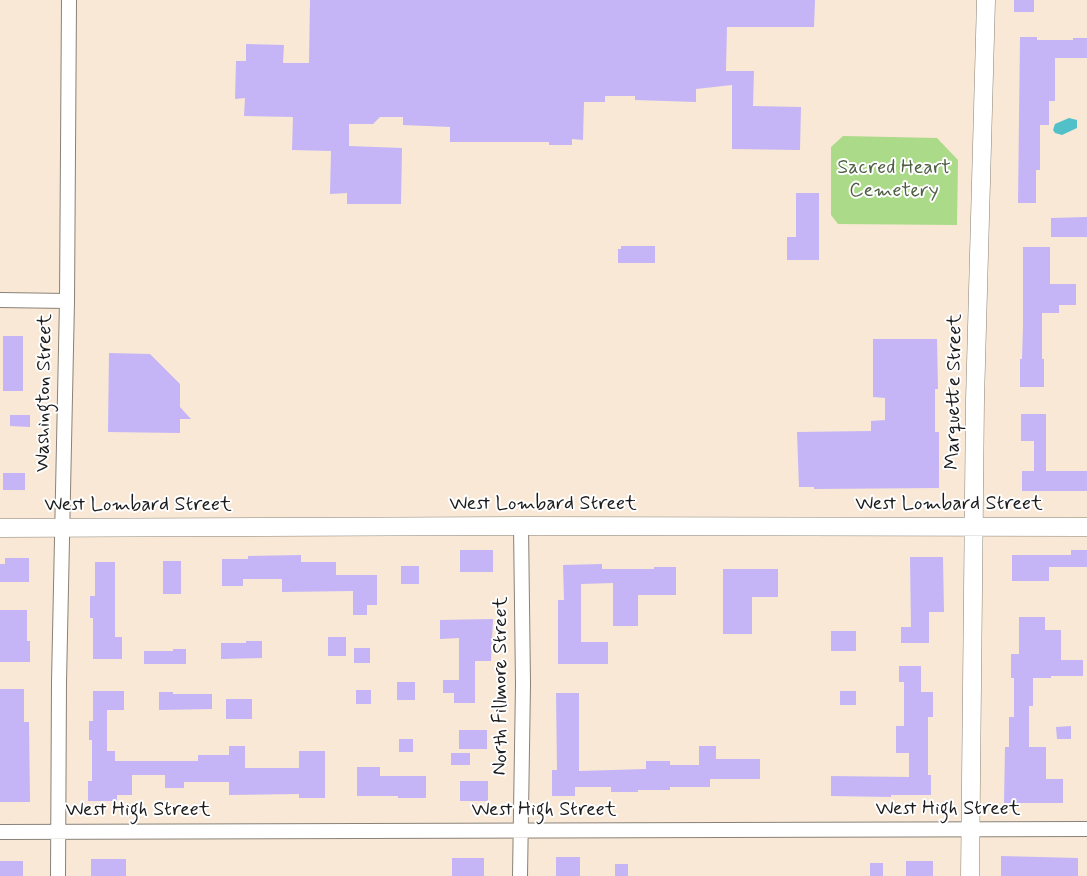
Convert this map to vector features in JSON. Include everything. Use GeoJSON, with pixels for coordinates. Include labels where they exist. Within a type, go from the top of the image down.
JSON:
{"type":"FeatureCollection","features":[{"type":"Feature","properties":{"kind":"street","name":"Washington Street"},"geometry":{"type":"LineString","coordinates":[[58,876],[70,0]]}},
{"type":"Feature","properties":{"kind":"street","name":"Marquette Street"},"geometry":{"type":"LineString","coordinates":[[970,876],[973,526],[986,0]]}},
{"type":"Feature","properties":{"kind":"street"},"geometry":{"type":"LineString","coordinates":[[0,300],[67,301]]}},
{"type":"Feature","properties":{"kind":"street","name":"West Lombard Street"},"geometry":{"type":"LineString","coordinates":[[0,528],[521,526],[1087,527]]}},
{"type":"Feature","properties":{"kind":"street","name":"North Fillmore Street"},"geometry":{"type":"LineString","coordinates":[[520,876],[523,684],[521,526]]}},
{"type":"Feature","properties":{"kind":"street","name":"West High Street"},"geometry":{"type":"LineString","coordinates":[[0,832],[1087,830]]}},
{"type":"Feature","properties":{"kind":"green space","name":"Sacred Heart Cemetery"},"geometry":{"type":"Polygon","coordinates":[[[843,136],[937,138],[958,160],[957,225],[838,224],[831,215],[831,147],[843,136]]]}},
{"type":"Feature","properties":{"kind":"water"},"geometry":{"type":"Polygon","coordinates":[[[1069,118],[1077,120],[1077,128],[1062,135],[1055,133],[1053,130],[1055,124],[1069,118]]]}},
{"type":"Feature","properties":{"kind":"building"},"geometry":{"type":"Polygon","coordinates":[[[310,0],[815,0],[814,27],[727,27],[726,71],[754,71],[753,106],[801,107],[800,150],[732,149],[732,85],[696,89],[696,102],[635,100],[635,96],[605,96],[605,102],[584,102],[583,140],[572,139],[572,145],[549,145],[549,142],[450,142],[450,127],[403,125],[403,117],[380,117],[373,124],[349,124],[349,146],[402,148],[401,204],[347,204],[347,193],[330,194],[331,151],[292,150],[293,117],[244,116],[245,98],[235,99],[236,61],[246,61],[246,44],[284,45],[283,63],[309,63],[310,0]]]}},
{"type":"Feature","properties":{"kind":"building"},"geometry":{"type":"Polygon","coordinates":[[[1014,0],[1034,0],[1034,12],[1014,12],[1014,0]]]}},
{"type":"Feature","properties":{"kind":"building"},"geometry":{"type":"Polygon","coordinates":[[[1020,37],[1037,37],[1037,40],[1087,38],[1087,58],[1055,58],[1055,101],[1049,101],[1049,125],[1040,125],[1040,170],[1036,170],[1036,203],[1018,203],[1020,37]]]}},
{"type":"Feature","properties":{"kind":"building"},"geometry":{"type":"Polygon","coordinates":[[[796,193],[819,193],[819,260],[787,260],[787,237],[796,237],[796,193]]]}},
{"type":"Feature","properties":{"kind":"building"},"geometry":{"type":"Polygon","coordinates":[[[1087,217],[1087,237],[1051,237],[1051,218],[1087,217]]]}},
{"type":"Feature","properties":{"kind":"building"},"geometry":{"type":"Polygon","coordinates":[[[621,246],[655,246],[655,263],[618,263],[618,249],[621,249],[621,246]]]}},
{"type":"Feature","properties":{"kind":"building"},"geometry":{"type":"Polygon","coordinates":[[[1023,247],[1050,247],[1050,284],[1076,284],[1076,305],[1059,305],[1059,313],[1042,313],[1044,387],[1020,387],[1023,327],[1023,247]]]}},
{"type":"Feature","properties":{"kind":"building"},"geometry":{"type":"Polygon","coordinates":[[[3,336],[23,336],[23,391],[3,391],[3,336]]]}},
{"type":"Feature","properties":{"kind":"building"},"geometry":{"type":"Polygon","coordinates":[[[873,339],[937,339],[938,389],[935,389],[935,432],[939,432],[939,488],[814,489],[814,487],[799,487],[797,432],[871,431],[871,421],[885,420],[885,398],[873,397],[873,339]]]}},
{"type":"Feature","properties":{"kind":"building"},"geometry":{"type":"Polygon","coordinates":[[[109,353],[150,354],[180,384],[180,407],[191,419],[180,419],[180,433],[108,432],[109,353]]]}},
{"type":"Feature","properties":{"kind":"building"},"geometry":{"type":"Polygon","coordinates":[[[1021,414],[1046,414],[1046,471],[1087,471],[1087,491],[1022,491],[1022,471],[1034,471],[1034,441],[1021,441],[1021,414]]]}},
{"type":"Feature","properties":{"kind":"building"},"geometry":{"type":"Polygon","coordinates":[[[10,415],[30,415],[30,427],[10,426],[10,415]]]}},
{"type":"Feature","properties":{"kind":"building"},"geometry":{"type":"Polygon","coordinates":[[[3,473],[25,473],[25,490],[3,490],[3,473]]]}},
{"type":"Feature","properties":{"kind":"building"},"geometry":{"type":"Polygon","coordinates":[[[460,550],[493,550],[493,572],[460,572],[460,550]]]}},
{"type":"Feature","properties":{"kind":"building"},"geometry":{"type":"Polygon","coordinates":[[[1071,550],[1087,550],[1087,567],[1049,567],[1049,581],[1012,581],[1012,555],[1071,555],[1071,550]]]}},
{"type":"Feature","properties":{"kind":"building"},"geometry":{"type":"Polygon","coordinates":[[[301,555],[301,562],[336,562],[336,575],[377,575],[377,605],[367,605],[367,615],[353,615],[353,591],[282,592],[282,579],[243,579],[243,586],[222,586],[222,559],[248,559],[248,556],[301,555]]]}},
{"type":"Feature","properties":{"kind":"building"},"geometry":{"type":"Polygon","coordinates":[[[910,557],[943,557],[944,612],[929,612],[929,643],[901,643],[901,627],[911,627],[910,557]]]}},
{"type":"Feature","properties":{"kind":"building"},"geometry":{"type":"Polygon","coordinates":[[[5,558],[29,558],[29,582],[0,582],[0,564],[5,564],[5,558]]]}},
{"type":"Feature","properties":{"kind":"building"},"geometry":{"type":"Polygon","coordinates":[[[163,561],[181,561],[181,594],[163,594],[163,561]]]}},
{"type":"Feature","properties":{"kind":"building"},"geometry":{"type":"Polygon","coordinates":[[[95,562],[115,562],[115,637],[122,637],[122,659],[93,659],[93,618],[90,618],[90,596],[95,596],[95,562]]]}},
{"type":"Feature","properties":{"kind":"building"},"geometry":{"type":"Polygon","coordinates":[[[602,564],[602,569],[676,567],[676,595],[638,595],[638,626],[613,626],[613,583],[581,584],[581,642],[608,642],[608,664],[558,664],[558,600],[564,600],[563,565],[602,564]]]}},
{"type":"Feature","properties":{"kind":"building"},"geometry":{"type":"Polygon","coordinates":[[[401,566],[419,566],[419,584],[401,584],[401,566]]]}},
{"type":"Feature","properties":{"kind":"building"},"geometry":{"type":"Polygon","coordinates":[[[723,569],[778,569],[778,597],[752,597],[752,634],[723,634],[723,569]]]}},
{"type":"Feature","properties":{"kind":"building"},"geometry":{"type":"Polygon","coordinates":[[[0,610],[27,610],[27,641],[30,641],[30,662],[0,662],[0,610]]]}},
{"type":"Feature","properties":{"kind":"building"},"geometry":{"type":"Polygon","coordinates":[[[1019,617],[1045,617],[1045,630],[1061,630],[1061,660],[1083,660],[1083,676],[1033,678],[1033,706],[1029,706],[1029,747],[1046,747],[1046,779],[1063,779],[1063,803],[1004,803],[1005,747],[1009,747],[1009,717],[1014,717],[1014,678],[1011,678],[1011,654],[1019,654],[1019,617]]]}},
{"type":"Feature","properties":{"kind":"building"},"geometry":{"type":"Polygon","coordinates":[[[493,619],[491,661],[475,661],[475,703],[454,703],[454,693],[443,693],[443,680],[459,680],[459,638],[440,639],[440,620],[493,619]]]}},
{"type":"Feature","properties":{"kind":"building"},"geometry":{"type":"Polygon","coordinates":[[[831,631],[856,631],[856,651],[831,651],[831,631]]]}},
{"type":"Feature","properties":{"kind":"building"},"geometry":{"type":"Polygon","coordinates":[[[328,637],[346,637],[346,656],[328,656],[328,637]]]}},
{"type":"Feature","properties":{"kind":"building"},"geometry":{"type":"Polygon","coordinates":[[[246,641],[262,641],[262,658],[221,659],[221,643],[246,643],[246,641]]]}},
{"type":"Feature","properties":{"kind":"building"},"geometry":{"type":"Polygon","coordinates":[[[354,648],[370,648],[370,663],[354,663],[354,648]]]}},
{"type":"Feature","properties":{"kind":"building"},"geometry":{"type":"Polygon","coordinates":[[[173,649],[186,649],[186,664],[144,664],[144,651],[173,651],[173,649]]]}},
{"type":"Feature","properties":{"kind":"building"},"geometry":{"type":"Polygon","coordinates":[[[899,666],[921,666],[921,692],[933,692],[933,717],[928,717],[928,775],[931,775],[931,795],[891,795],[891,797],[831,796],[831,776],[909,777],[909,753],[896,753],[896,726],[904,726],[904,682],[899,682],[899,666]]]}},
{"type":"Feature","properties":{"kind":"building"},"geometry":{"type":"Polygon","coordinates":[[[397,682],[415,682],[415,700],[397,700],[397,682]]]}},
{"type":"Feature","properties":{"kind":"building"},"geometry":{"type":"Polygon","coordinates":[[[0,689],[24,689],[24,722],[29,722],[30,802],[0,802],[0,689]]]}},
{"type":"Feature","properties":{"kind":"building"},"geometry":{"type":"Polygon","coordinates":[[[356,690],[371,690],[371,704],[356,704],[356,690]]]}},
{"type":"Feature","properties":{"kind":"building"},"geometry":{"type":"Polygon","coordinates":[[[93,691],[124,691],[124,710],[107,710],[107,751],[115,751],[115,761],[198,761],[198,755],[229,755],[229,746],[245,746],[245,768],[299,768],[299,751],[325,751],[325,798],[299,798],[299,794],[229,795],[229,782],[184,782],[184,788],[165,788],[165,775],[132,775],[132,795],[117,795],[117,801],[88,801],[88,781],[92,781],[92,740],[89,740],[89,721],[93,721],[93,691]]]}},
{"type":"Feature","properties":{"kind":"building"},"geometry":{"type":"Polygon","coordinates":[[[840,691],[856,691],[856,705],[840,705],[840,691]]]}},
{"type":"Feature","properties":{"kind":"building"},"geometry":{"type":"Polygon","coordinates":[[[159,692],[212,694],[212,709],[159,710],[159,692]]]}},
{"type":"Feature","properties":{"kind":"building"},"geometry":{"type":"Polygon","coordinates":[[[556,693],[579,693],[579,771],[646,769],[646,761],[670,761],[670,765],[699,765],[699,746],[716,746],[716,759],[760,759],[760,779],[710,779],[710,787],[670,787],[670,790],[638,790],[638,792],[611,792],[611,787],[575,787],[575,796],[552,796],[552,770],[557,770],[556,693]]]}},
{"type":"Feature","properties":{"kind":"building"},"geometry":{"type":"Polygon","coordinates":[[[226,699],[252,699],[252,719],[226,719],[226,699]]]}},
{"type":"Feature","properties":{"kind":"building"},"geometry":{"type":"Polygon","coordinates":[[[1071,726],[1071,739],[1057,739],[1056,727],[1071,726]]]}},
{"type":"Feature","properties":{"kind":"building"},"geometry":{"type":"Polygon","coordinates":[[[459,730],[487,730],[487,749],[459,749],[459,730]]]}},
{"type":"Feature","properties":{"kind":"building"},"geometry":{"type":"Polygon","coordinates":[[[399,739],[413,739],[413,752],[399,752],[399,739]]]}},
{"type":"Feature","properties":{"kind":"building"},"geometry":{"type":"Polygon","coordinates":[[[451,753],[470,753],[470,765],[451,765],[451,753]]]}},
{"type":"Feature","properties":{"kind":"building"},"geometry":{"type":"Polygon","coordinates":[[[357,767],[380,767],[380,776],[426,776],[426,798],[357,796],[357,767]]]}},
{"type":"Feature","properties":{"kind":"building"},"geometry":{"type":"Polygon","coordinates":[[[460,781],[488,781],[488,801],[460,801],[460,781]]]}},
{"type":"Feature","properties":{"kind":"building"},"geometry":{"type":"Polygon","coordinates":[[[1001,856],[1078,858],[1078,876],[1001,876],[1001,856]]]}},
{"type":"Feature","properties":{"kind":"building"},"geometry":{"type":"Polygon","coordinates":[[[556,857],[580,857],[580,876],[556,876],[556,857]]]}},
{"type":"Feature","properties":{"kind":"building"},"geometry":{"type":"Polygon","coordinates":[[[452,858],[484,858],[484,876],[452,876],[452,858]]]}},
{"type":"Feature","properties":{"kind":"building"},"geometry":{"type":"Polygon","coordinates":[[[91,859],[126,859],[126,876],[91,876],[91,859]]]}},
{"type":"Feature","properties":{"kind":"building"},"geometry":{"type":"Polygon","coordinates":[[[0,861],[23,861],[23,876],[0,876],[0,861]]]}},
{"type":"Feature","properties":{"kind":"building"},"geometry":{"type":"Polygon","coordinates":[[[906,861],[933,861],[933,876],[906,876],[906,861]]]}},
{"type":"Feature","properties":{"kind":"building"},"geometry":{"type":"Polygon","coordinates":[[[870,863],[883,863],[883,876],[870,876],[870,863]]]}},
{"type":"Feature","properties":{"kind":"building"},"geometry":{"type":"Polygon","coordinates":[[[615,864],[628,864],[628,876],[615,876],[615,864]]]}}]}
